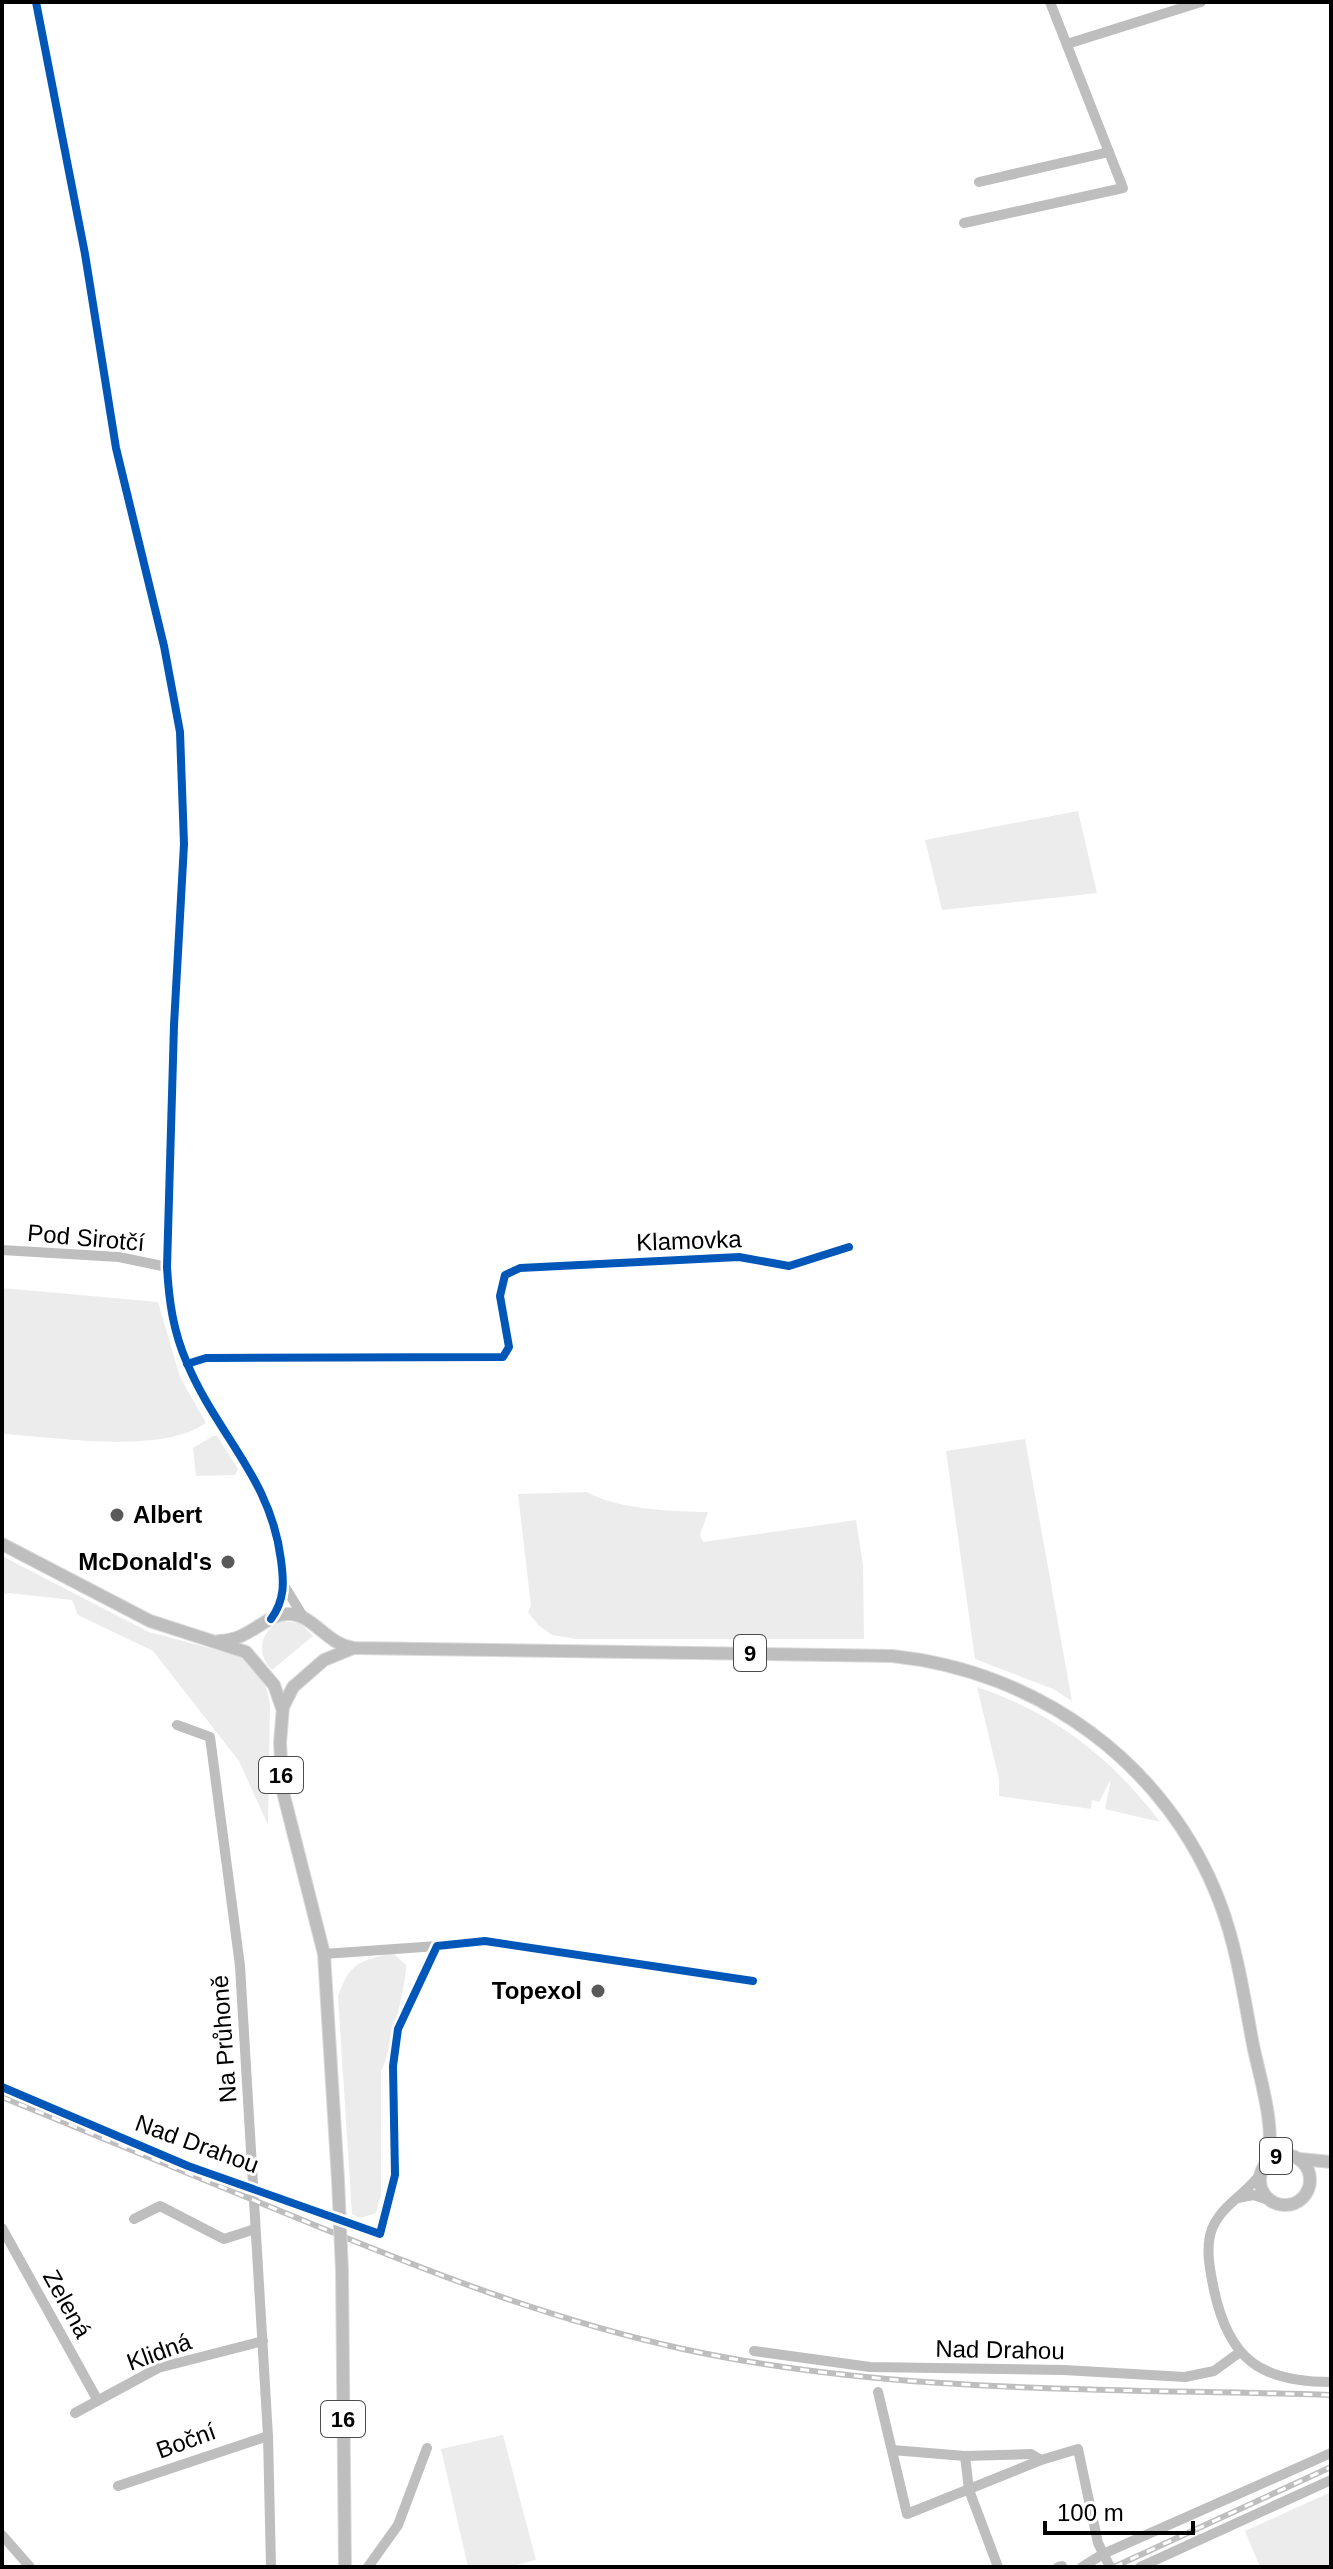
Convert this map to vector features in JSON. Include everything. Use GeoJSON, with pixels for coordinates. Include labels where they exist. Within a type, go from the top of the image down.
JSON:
{"type":"FeatureCollection","features":[{"type":"Feature","properties":{"kind":"main road"},"geometry":{"type":"LineString","coordinates":[[2,1544],[49,1566],[126,1610],[176,1631],[219,1641],[246,1652],[262,1668],[283,1681],[303,1678]]}},
{"type":"Feature","properties":{"kind":"main road"},"geometry":{"type":"LineString","coordinates":[[219,1641],[238,1639],[288,1614],[304,1618]]}},
{"type":"Feature","properties":{"kind":"main road","name":"9"},"geometry":{"type":"LineString","coordinates":[[304,1618],[332,1642],[354,1648],[892,1656],[971,1671],[1035,1696],[1091,1732],[1131,1766],[1168,1808],[1197,1854],[1220,1903],[1234,1948],[1268,2124],[1270,2150],[1260,2186],[1272,2201],[1283,2205],[1295,2203],[1331,2164]]}},
{"type":"Feature","properties":{"kind":"main road"},"geometry":{"type":"LineString","coordinates":[[262,1668],[255,1644],[267,1622]]}},
{"type":"Feature","properties":{"kind":"main road"},"geometry":{"type":"LineString","coordinates":[[317,1631],[322,1648],[317,1666]]}},
{"type":"Feature","properties":{"kind":"main road","name":"9"},"geometry":{"type":"LineString","coordinates":[[303,1678],[332,1655],[354,1648]]}},
{"type":"Feature","properties":{"kind":"main road","name":"16"},"geometry":{"type":"LineString","coordinates":[[262,1668],[277,1691],[282,1715],[283,1792],[324,1954],[342,2271],[345,2567]]}},
{"type":"Feature","properties":{"kind":"main road","name":"16"},"geometry":{"type":"LineString","coordinates":[[282,1715],[290,1692],[303,1678]]}},
{"type":"Feature","properties":{"kind":"main road","name":"9"},"geometry":{"type":"LineString","coordinates":[[1268,2124],[1310,2174],[1310,2186]]}},
{"type":"Feature","properties":{"kind":"main road","name":"9"},"geometry":{"type":"LineString","coordinates":[[1263,2168],[1277,2156],[1331,2164]]}},
{"type":"Feature","properties":{"kind":"street"},"geometry":{"type":"LineString","coordinates":[[36,2],[85,254],[116,448],[164,646],[180,732],[184,844],[174,1025],[167,1267],[173,1321],[187,1364],[268,1502],[278,1537],[284,1582],[292,1602],[304,1618]]}},
{"type":"Feature","properties":{"kind":"street"},"geometry":{"type":"LineString","coordinates":[[964,223],[1123,188],[1050,2]]}},
{"type":"Feature","properties":{"kind":"street"},"geometry":{"type":"LineString","coordinates":[[1067,44],[1201,2]]}},
{"type":"Feature","properties":{"kind":"street"},"geometry":{"type":"LineString","coordinates":[[979,182],[1109,152]]}},
{"type":"Feature","properties":{"kind":"street","name":"Klamovka"},"geometry":{"type":"LineString","coordinates":[[187,1364],[206,1358],[503,1357],[509,1347],[500,1296],[505,1275],[520,1268],[745,1257],[789,1266],[849,1247]]}},
{"type":"Feature","properties":{"kind":"street","name":"Pod Sirotčí"},"geometry":{"type":"LineString","coordinates":[[2,1250],[119,1257],[167,1267]]}},
{"type":"Feature","properties":{"kind":"street"},"geometry":{"type":"LineString","coordinates":[[267,1622],[279,1606],[284,1582]]}},
{"type":"Feature","properties":{"kind":"street","name":"Na Průhoně"},"geometry":{"type":"LineString","coordinates":[[177,1725],[210,1737],[240,1966],[268,2436],[271,2567]]}},
{"type":"Feature","properties":{"kind":"street"},"geometry":{"type":"LineString","coordinates":[[324,1954],[485,1941],[753,1981]]}},
{"type":"Feature","properties":{"kind":"street","name":"Nad Drahou"},"geometry":{"type":"LineString","coordinates":[[2,2087],[188,2166],[254,2186],[380,2234],[395,2175],[393,2066],[398,2029],[437,1946]]}},
{"type":"Feature","properties":{"kind":"street"},"geometry":{"type":"LineString","coordinates":[[1263,2168],[1216,2220],[1208,2253],[1221,2320],[1240,2352],[1252,2364],[1281,2378],[1331,2382]]}},
{"type":"Feature","properties":{"kind":"street"},"geometry":{"type":"LineString","coordinates":[[1237,2199],[1253,2195],[1272,2201]]}},
{"type":"Feature","properties":{"kind":"street"},"geometry":{"type":"LineString","coordinates":[[134,2219],[160,2206],[224,2239],[255,2229]]}},
{"type":"Feature","properties":{"kind":"street","name":"Zelená"},"geometry":{"type":"LineString","coordinates":[[2,2228],[97,2399]]}},
{"type":"Feature","properties":{"kind":"street","name":"Klidná"},"geometry":{"type":"LineString","coordinates":[[75,2413],[158,2368],[263,2341]]}},
{"type":"Feature","properties":{"kind":"street","name":"Nad Drahou"},"geometry":{"type":"LineString","coordinates":[[754,2351],[870,2367],[1064,2370],[1185,2377],[1214,2371],[1240,2352]]}},
{"type":"Feature","properties":{"kind":"street"},"geometry":{"type":"LineString","coordinates":[[878,2392],[907,2514],[1041,2460],[1078,2449],[1103,2554],[1110,2567]]}},
{"type":"Feature","properties":{"kind":"street","name":"Boční"},"geometry":{"type":"LineString","coordinates":[[118,2486],[268,2436]]}},
{"type":"Feature","properties":{"kind":"street"},"geometry":{"type":"LineString","coordinates":[[368,2567],[398,2525],[427,2448]]}},
{"type":"Feature","properties":{"kind":"street"},"geometry":{"type":"LineString","coordinates":[[892,2450],[965,2456],[1031,2454],[1041,2460]]}},
{"type":"Feature","properties":{"kind":"street"},"geometry":{"type":"LineString","coordinates":[[1082,2567],[1103,2554],[1331,2453]]}},
{"type":"Feature","properties":{"kind":"street"},"geometry":{"type":"LineString","coordinates":[[965,2456],[969,2490],[998,2567]]}},
{"type":"Feature","properties":{"kind":"street"},"geometry":{"type":"LineString","coordinates":[[1140,2567],[1331,2480]]}},
{"type":"Feature","properties":{"kind":"street"},"geometry":{"type":"LineString","coordinates":[[2,2535],[30,2567]]}},
{"type":"Feature","properties":{"kind":"shaded area"},"geometry":{"type":"Polygon","coordinates":[[[1078,811],[1097,893],[942,910],[925,840],[1078,811]]]}},
{"type":"Feature","properties":{"kind":"shaded area"},"geometry":{"type":"Polygon","coordinates":[[[2,1288],[158,1302],[180,1377],[206,1423],[163,1439],[136,1441],[108,1442],[2,1434],[2,1288]]]}},
{"type":"Feature","properties":{"kind":"shaded area"},"geometry":{"type":"Polygon","coordinates":[[[217,1436],[238,1469],[235,1475],[196,1476],[193,1448],[217,1436]]]}},
{"type":"Feature","properties":{"kind":"shaded area"},"geometry":{"type":"Polygon","coordinates":[[[1025,1439],[1072,1701],[1053,1689],[975,1659],[946,1451],[1025,1439]]]}},
{"type":"Feature","properties":{"kind":"shaded area"},"geometry":{"type":"Polygon","coordinates":[[[587,1492],[629,1506],[708,1512],[700,1535],[703,1542],[856,1520],[863,1565],[864,1639],[577,1639],[552,1635],[538,1625],[528,1612],[531,1606],[518,1494],[587,1492]]]}},
{"type":"Feature","properties":{"kind":"shaded area"},"geometry":{"type":"Polygon","coordinates":[[[2,1556],[149,1632],[239,1656],[255,1669],[266,1687],[270,1704],[268,1825],[239,1761],[153,1651],[78,1615],[72,1600],[9,1593],[2,1595],[2,1556]]]}},
{"type":"Feature","properties":{"kind":"shaded area"},"geometry":{"type":"Polygon","coordinates":[[[282,1621],[300,1623],[313,1636],[272,1670],[263,1656],[262,1642],[269,1630],[282,1621]]]}},
{"type":"Feature","properties":{"kind":"shaded area"},"geometry":{"type":"Polygon","coordinates":[[[977,1687],[1031,1710],[1079,1740],[1122,1777],[1160,1822],[1105,1809],[1111,1779],[1099,1802],[1092,1800],[1091,1809],[999,1796],[999,1779],[977,1687]]]}},
{"type":"Feature","properties":{"kind":"shaded area"},"geometry":{"type":"Polygon","coordinates":[[[393,1953],[406,1965],[406,1972],[381,2071],[381,2195],[376,2213],[360,2218],[352,2214],[338,1996],[347,1976],[358,1965],[393,1953]]]}},
{"type":"Feature","properties":{"kind":"shaded area"},"geometry":{"type":"Polygon","coordinates":[[[503,2435],[536,2560],[508,2567],[468,2567],[441,2449],[503,2435]]]}},
{"type":"Feature","properties":{"kind":"shaded area"},"geometry":{"type":"Polygon","coordinates":[[[1331,2492],[1331,2567],[1260,2567],[1245,2531],[1331,2492]]]}},
{"type":"Feature","properties":{"kind":"railway"},"geometry":{"type":"LineString","coordinates":[[2,2097],[435,2273],[582,2323],[683,2349],[843,2375],[924,2382],[1331,2395]]}},
{"type":"Feature","properties":{"kind":"railway"},"geometry":{"type":"LineString","coordinates":[[1114,2567],[1331,2467]]}},
{"type":"Feature","properties":{"kind":"cycle path"},"geometry":{"type":"LineString","coordinates":[[36,2],[85,254],[116,448],[164,646],[180,732],[184,844],[174,1025],[167,1267],[171,1304],[175,1328],[187,1363],[199,1389],[255,1481],[275,1531],[283,1583],[279,1605],[271,1619]]}},
{"type":"Feature","properties":{"kind":"cycle path"},"geometry":{"type":"LineString","coordinates":[[187,1364],[206,1358],[503,1357],[509,1347],[500,1296],[505,1275],[520,1268],[739,1257],[789,1266],[849,1247]]}},
{"type":"Feature","properties":{"kind":"cycle path"},"geometry":{"type":"LineString","coordinates":[[2,2087],[188,2166],[380,2234],[395,2175],[393,2066],[398,2029],[437,1946],[485,1941],[753,1981]]}},
{"type":"Feature","properties":{"kind":"place","name":"Albert"},"geometry":{"type":"Point","coordinates":[117,1515]}},
{"type":"Feature","properties":{"kind":"place","name":"McDonald's"},"geometry":{"type":"Point","coordinates":[228,1562]}},
{"type":"Feature","properties":{"kind":"place","name":"Topexol"},"geometry":{"type":"Point","coordinates":[598,1991]}}]}
